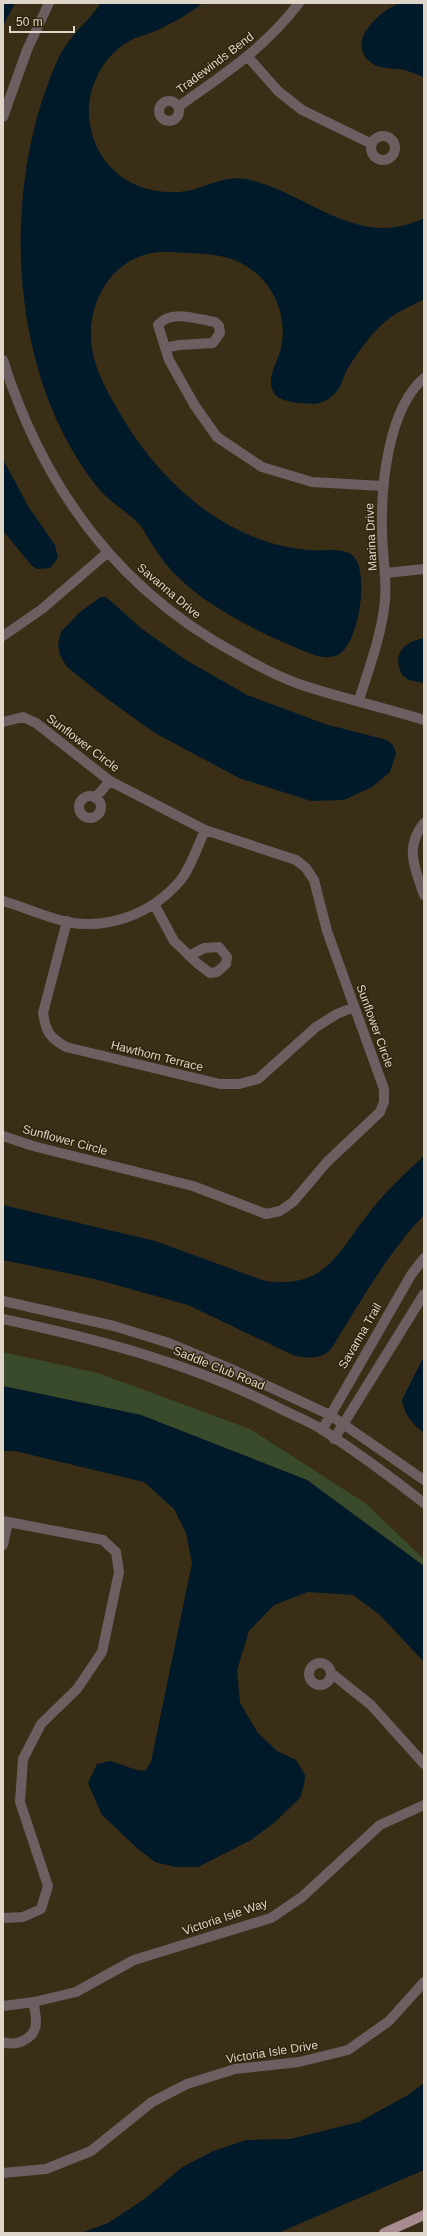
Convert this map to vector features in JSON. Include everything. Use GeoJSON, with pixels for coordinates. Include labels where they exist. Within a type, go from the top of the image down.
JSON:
{"type":"FeatureCollection","features":[{"type":"Feature","properties":{"kind":"main road"},"geometry":{"type":"LineString","coordinates":[[384,2233],[424,2215]]}},
{"type":"Feature","properties":{"kind":"street"},"geometry":{"type":"LineString","coordinates":[[3,117],[26,50],[49,3]]}},
{"type":"Feature","properties":{"kind":"street","name":"Tradewinds Bend"},"geometry":{"type":"LineString","coordinates":[[178,107],[248,57],[269,38],[299,3]]}},
{"type":"Feature","properties":{"kind":"street"},"geometry":{"type":"LineString","coordinates":[[248,57],[278,91],[302,110],[372,144]]}},
{"type":"Feature","properties":{"kind":"street"},"geometry":{"type":"LineString","coordinates":[[165,348],[179,345],[213,343],[220,333],[219,326],[215,322],[174,316],[164,318],[158,326],[165,348],[169,360],[195,406],[217,437],[262,467],[312,482],[383,486]]}},
{"type":"Feature","properties":{"kind":"street","name":"Savanna Drive"},"geometry":{"type":"LineString","coordinates":[[3,360],[15,399],[51,475],[107,553],[150,595],[181,620],[216,643],[298,683],[424,720]]}},
{"type":"Feature","properties":{"kind":"street","name":"Marina Drive"},"geometry":{"type":"LineString","coordinates":[[359,700],[379,632],[385,602],[386,573],[382,531],[383,486],[390,446],[402,409],[424,378]]}},
{"type":"Feature","properties":{"kind":"street"},"geometry":{"type":"LineString","coordinates":[[3,636],[42,608],[107,553]]}},
{"type":"Feature","properties":{"kind":"street"},"geometry":{"type":"LineString","coordinates":[[386,573],[424,569]]}},
{"type":"Feature","properties":{"kind":"street","name":"Sunflower Circle"},"geometry":{"type":"LineString","coordinates":[[3,722],[23,717],[36,723],[110,781],[205,830],[296,860],[306,868],[314,880],[327,931],[384,1089],[384,1102],[380,1112],[327,1162],[293,1202],[280,1211],[266,1214],[193,1186],[32,1146],[3,1136]]}},
{"type":"Feature","properties":{"kind":"street"},"geometry":{"type":"LineString","coordinates":[[96,798],[110,781]]}},
{"type":"Feature","properties":{"kind":"street"},"geometry":{"type":"LineString","coordinates":[[424,823],[416,833],[412,849],[416,872],[424,895]]}},
{"type":"Feature","properties":{"kind":"street"},"geometry":{"type":"LineString","coordinates":[[3,900],[67,922],[98,924],[126,918],[154,904],[180,881],[205,830]]}},
{"type":"Feature","properties":{"kind":"street"},"geometry":{"type":"LineString","coordinates":[[154,904],[174,941],[189,956]]}},
{"type":"Feature","properties":{"kind":"street","name":"Hawthorn Terrace"},"geometry":{"type":"LineString","coordinates":[[67,922],[43,1013],[46,1028],[52,1039],[66,1047],[220,1084],[239,1084],[258,1079],[316,1027],[337,1014],[354,1007]]}},
{"type":"Feature","properties":{"kind":"street","name":"Savanna Trail"},"geometry":{"type":"LineString","coordinates":[[322,1430],[411,1275],[424,1258]]}},
{"type":"Feature","properties":{"kind":"street"},"geometry":{"type":"LineString","coordinates":[[334,1438],[424,1294]]}},
{"type":"Feature","properties":{"kind":"street","name":"Saddle Club Road"},"geometry":{"type":"LineString","coordinates":[[3,1301],[114,1326],[169,1343],[229,1368],[330,1415],[424,1480]]}},
{"type":"Feature","properties":{"kind":"street","name":"Saddle Club Road"},"geometry":{"type":"LineString","coordinates":[[3,1319],[53,1330],[162,1359],[240,1388],[322,1430],[382,1471],[424,1503]]}},
{"type":"Feature","properties":{"kind":"street"},"geometry":{"type":"LineString","coordinates":[[3,1545],[5,1521],[103,1540],[116,1552],[120,1572],[102,1652],[77,1688],[41,1724],[23,1759],[20,1802],[48,1886],[41,1909],[23,1917],[3,1918]]}},
{"type":"Feature","properties":{"kind":"street"},"geometry":{"type":"LineString","coordinates":[[331,1673],[371,1705],[424,1764]]}},
{"type":"Feature","properties":{"kind":"street","name":"Victoria Isle Way"},"geometry":{"type":"LineString","coordinates":[[3,2006],[34,2002],[76,1992],[134,1960],[271,1918],[302,1897],[380,1825],[424,1805]]}},
{"type":"Feature","properties":{"kind":"street","name":"Victoria Isle Drive"},"geometry":{"type":"LineString","coordinates":[[3,2173],[46,2169],[91,2151],[152,2102],[187,2084],[235,2069],[299,2062],[348,2050],[389,2021],[424,1982]]}},
{"type":"Feature","properties":{"kind":"street"},"geometry":{"type":"LineString","coordinates":[[3,2042],[12,2044],[20,2042],[33,2032],[36,2023],[34,2002]]}},
{"type":"Feature","properties":{"kind":"green space"},"geometry":{"type":"Polygon","coordinates":[[[3,1352],[98,1373],[250,1429],[365,1503],[424,1559],[424,1566],[307,1480],[141,1415],[3,1386],[3,1352]]]}},
{"type":"Feature","properties":{"kind":"water"},"geometry":{"type":"Polygon","coordinates":[[[3,3],[15,3],[3,26],[3,3]]]}},
{"type":"Feature","properties":{"kind":"water"},"geometry":{"type":"Polygon","coordinates":[[[101,3],[203,3],[167,25],[126,43],[110,56],[98,74],[89,105],[92,134],[98,150],[108,164],[120,176],[134,184],[151,190],[168,192],[187,191],[223,180],[238,178],[246,179],[291,195],[334,216],[355,224],[377,228],[400,226],[424,218],[424,299],[395,314],[378,328],[354,359],[337,391],[321,403],[313,404],[286,401],[274,393],[271,376],[281,348],[283,336],[277,301],[264,281],[256,273],[233,259],[197,253],[158,252],[142,255],[117,271],[107,282],[94,309],[91,339],[93,356],[99,372],[106,388],[128,427],[163,472],[206,510],[230,526],[256,538],[292,548],[339,550],[354,557],[361,577],[360,606],[353,634],[348,645],[342,652],[336,655],[327,657],[317,656],[243,623],[208,601],[178,577],[162,559],[139,524],[110,500],[95,484],[66,438],[44,388],[29,333],[22,276],[21,219],[27,162],[40,107],[59,57],[68,42],[101,3]]]}},
{"type":"Feature","properties":{"kind":"water"},"geometry":{"type":"Polygon","coordinates":[[[401,3],[424,3],[424,78],[404,70],[377,66],[368,60],[362,51],[363,36],[369,26],[386,11],[401,3]]]}},
{"type":"Feature","properties":{"kind":"water"},"geometry":{"type":"Polygon","coordinates":[[[3,459],[28,506],[55,545],[58,558],[50,568],[38,569],[33,567],[3,531],[3,459]]]}},
{"type":"Feature","properties":{"kind":"water"},"geometry":{"type":"Polygon","coordinates":[[[101,597],[106,597],[142,629],[186,660],[247,695],[325,724],[387,740],[393,745],[396,753],[390,772],[372,787],[344,800],[311,801],[239,778],[155,733],[106,698],[67,667],[60,655],[58,645],[61,632],[80,612],[101,597]]]}},
{"type":"Feature","properties":{"kind":"water"},"geometry":{"type":"Polygon","coordinates":[[[424,638],[424,683],[412,681],[402,675],[398,661],[399,655],[404,647],[413,641],[424,638]]]}},
{"type":"Feature","properties":{"kind":"water"},"geometry":{"type":"Polygon","coordinates":[[[424,1156],[424,1215],[410,1230],[386,1263],[331,1349],[319,1357],[309,1358],[295,1356],[188,1305],[95,1279],[3,1260],[3,1205],[155,1241],[265,1281],[286,1282],[303,1279],[317,1274],[328,1265],[382,1198],[402,1176],[424,1156]]]}},
{"type":"Feature","properties":{"kind":"water"},"geometry":{"type":"Polygon","coordinates":[[[424,1356],[424,1433],[410,1419],[402,1400],[424,1356]]]}},
{"type":"Feature","properties":{"kind":"water"},"geometry":{"type":"Polygon","coordinates":[[[3,1386],[141,1415],[307,1480],[424,1566],[424,1662],[380,1615],[353,1595],[308,1592],[274,1605],[249,1631],[237,1670],[240,1703],[258,1733],[277,1751],[296,1760],[305,1775],[304,1785],[300,1798],[275,1822],[251,1840],[198,1867],[175,1867],[155,1862],[137,1848],[102,1815],[88,1783],[97,1764],[110,1761],[137,1770],[145,1771],[151,1762],[192,1563],[186,1533],[174,1509],[144,1482],[15,1451],[3,1451],[3,1386]]]}},
{"type":"Feature","properties":{"kind":"water"},"geometry":{"type":"Polygon","coordinates":[[[424,2083],[424,2170],[278,2233],[81,2233],[108,2223],[146,2198],[181,2168],[211,2152],[246,2140],[290,2139],[359,2122],[408,2095],[424,2083]]]}}]}
